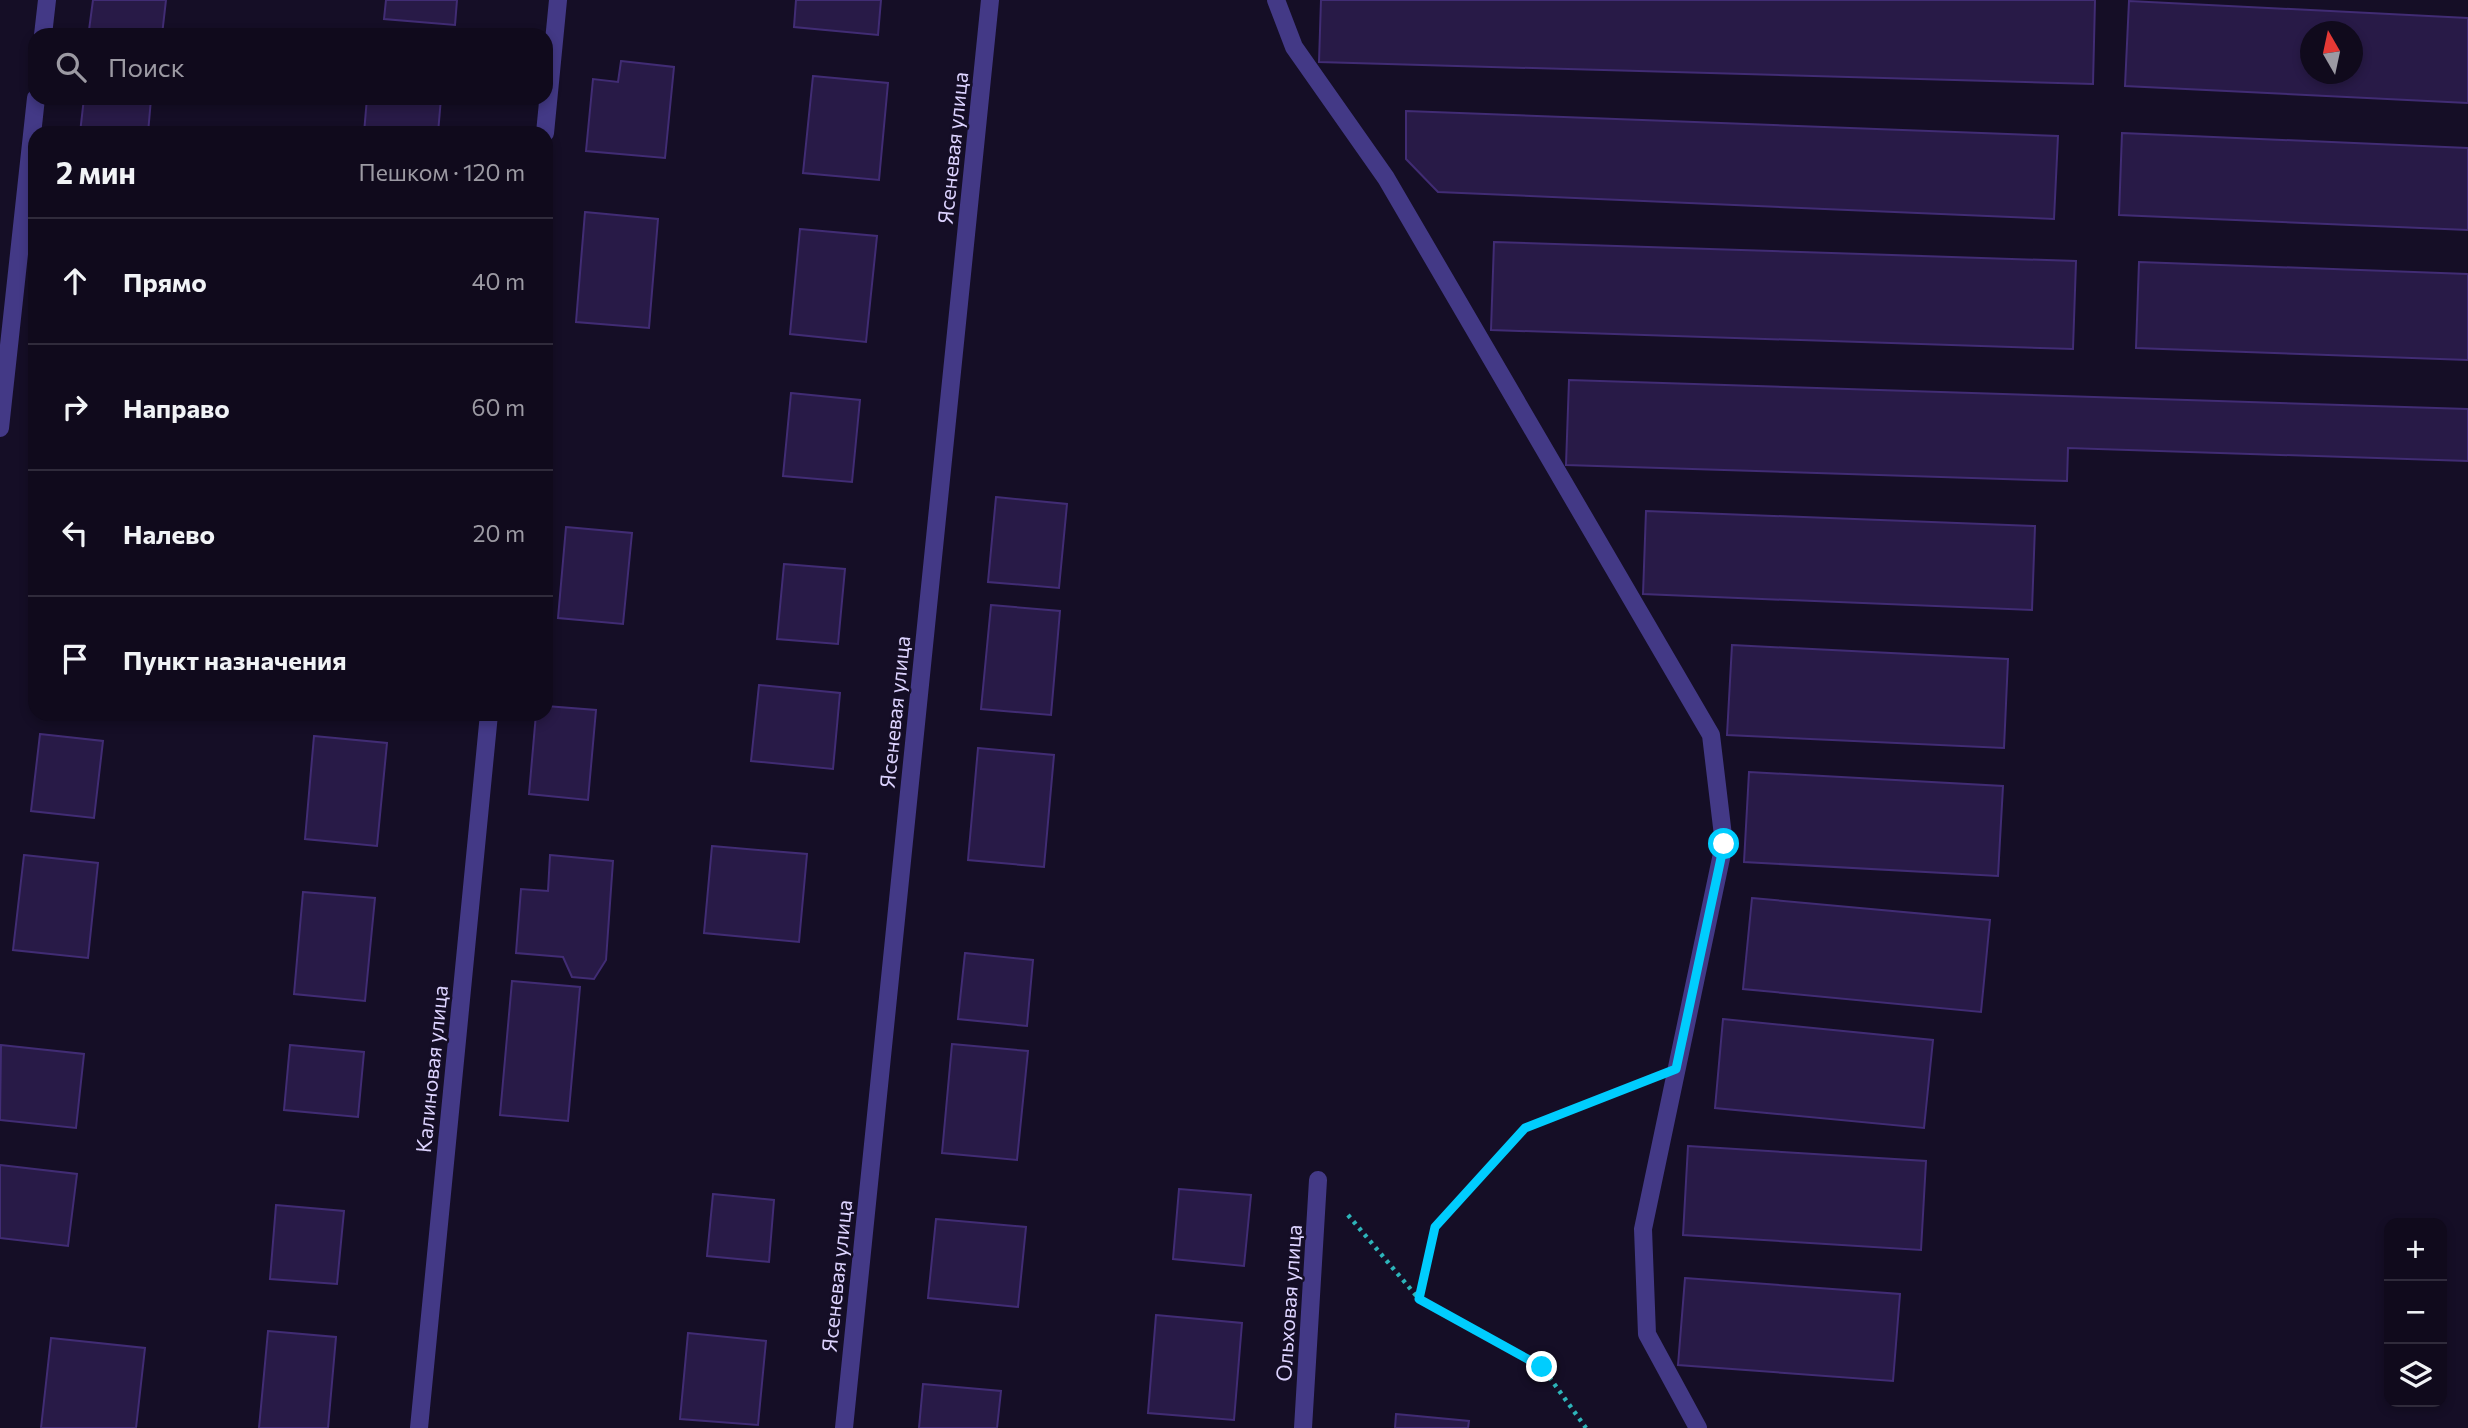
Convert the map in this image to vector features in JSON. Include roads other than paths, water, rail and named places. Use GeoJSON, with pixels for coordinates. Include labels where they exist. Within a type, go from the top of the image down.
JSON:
{"type":"FeatureCollection","features":[{"type":"Feature","properties":{"kind":"street"},"geometry":{"type":"LineString","coordinates":[[44,28],[47,0]]}},
{"type":"Feature","properties":{"kind":"street"},"geometry":{"type":"LineString","coordinates":[[553,51],[558,0]]}},
{"type":"Feature","properties":{"kind":"street","name":"Ясеневая улица"},"geometry":{"type":"LineString","coordinates":[[844,1428],[990,0]]}},
{"type":"Feature","properties":{"kind":"street"},"geometry":{"type":"LineString","coordinates":[[1276,0],[1294,47],[1386,178],[1710,735],[1724,844],[1643,1229],[1647,1334],[1698,1428]]}},
{"type":"Feature","properties":{"kind":"street"},"geometry":{"type":"LineString","coordinates":[[33,126],[35,105]]}},
{"type":"Feature","properties":{"kind":"street"},"geometry":{"type":"LineString","coordinates":[[546,126],[548,105]]}},
{"type":"Feature","properties":{"kind":"street"},"geometry":{"type":"LineString","coordinates":[[0,428],[28,171]]}},
{"type":"Feature","properties":{"kind":"street","name":"Калиновая улица"},"geometry":{"type":"LineString","coordinates":[[419,1428],[488,721]]}},
{"type":"Feature","properties":{"kind":"street","name":"Ольховая улица"},"geometry":{"type":"LineString","coordinates":[[1303,1428],[1318,1180]]}}]}
